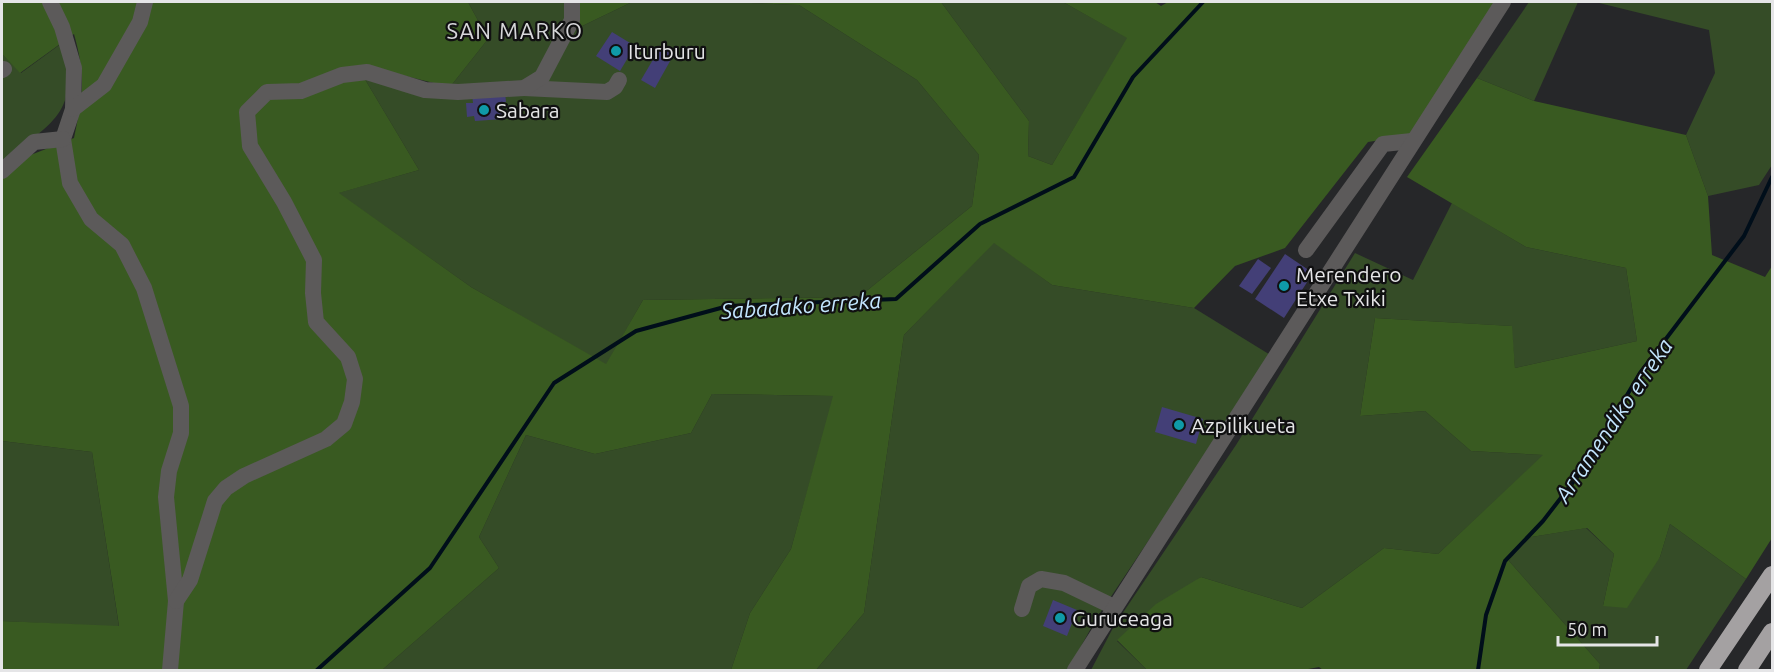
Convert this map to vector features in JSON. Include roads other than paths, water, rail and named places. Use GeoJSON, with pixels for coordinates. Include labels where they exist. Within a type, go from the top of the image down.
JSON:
{"type":"FeatureCollection","features":[{"type":"Feature","properties":{"kind":"highway"},"geometry":{"type":"LineString","coordinates":[[1708,670],[1773,575]]}},
{"type":"Feature","properties":{"kind":"highway"},"geometry":{"type":"LineString","coordinates":[[1747,670],[1773,632]]}},
{"type":"Feature","properties":{"kind":"street"},"geometry":{"type":"LineString","coordinates":[[50,2],[62,27],[74,68],[73,109],[63,139],[70,183],[90,219],[122,245],[144,288],[181,406],[181,432],[169,471],[165,496],[176,601],[170,670]]}},
{"type":"Feature","properties":{"kind":"street"},"geometry":{"type":"LineString","coordinates":[[73,109],[104,85],[140,22],[145,2]]}},
{"type":"Feature","properties":{"kind":"street"},"geometry":{"type":"LineString","coordinates":[[524,88],[543,78],[572,20],[572,2]]}},
{"type":"Feature","properties":{"kind":"street"},"geometry":{"type":"LineString","coordinates":[[1075,670],[1503,2]]}},
{"type":"Feature","properties":{"kind":"street"},"geometry":{"type":"LineString","coordinates":[[176,601],[190,580],[215,501],[226,488],[244,476],[326,439],[344,424],[352,402],[355,379],[348,357],[316,322],[313,293],[314,260],[284,202],[250,146],[247,112],[267,92],[302,91],[342,75],[367,72],[425,90],[458,93],[524,88],[607,92],[615,87],[619,80]]}},
{"type":"Feature","properties":{"kind":"street"},"geometry":{"type":"LineString","coordinates":[[2,171],[34,142],[63,139]]}},
{"type":"Feature","properties":{"kind":"street"},"geometry":{"type":"LineString","coordinates":[[1306,250],[1383,144],[1412,141]]}},
{"type":"Feature","properties":{"kind":"street"},"geometry":{"type":"LineString","coordinates":[[1022,609],[1029,586],[1041,579],[1064,583],[1114,607]]}},
{"type":"Feature","properties":{"kind":"waterway","name":"Sabadako erreka"},"geometry":{"type":"LineString","coordinates":[[317,670],[430,568],[554,383],[636,331],[728,306],[896,299],[980,224],[1074,177],[1133,77],[1203,2]]}},
{"type":"Feature","properties":{"kind":"waterway","name":"Arramendiko erreka"},"geometry":{"type":"LineString","coordinates":[[1478,670],[1486,615],[1505,561],[1543,521],[1584,468],[1640,373],[1744,236],[1772,177]]}},
{"type":"Feature","properties":{"kind":"place","name":"Iturburu"},"geometry":{"type":"Point","coordinates":[616,51]}},
{"type":"Feature","properties":{"kind":"place","name":"Sabara"},"geometry":{"type":"Point","coordinates":[484,110]}},
{"type":"Feature","properties":{"kind":"place","name":"Merendero Etxe Txiki"},"geometry":{"type":"Point","coordinates":[1284,286]}},
{"type":"Feature","properties":{"kind":"place","name":"Azpilikueta"},"geometry":{"type":"Point","coordinates":[1179,425]}},
{"type":"Feature","properties":{"kind":"place","name":"Guruceaga"},"geometry":{"type":"Point","coordinates":[1060,618]}},
{"type":"Feature","properties":{"kind":"district","name":"SAN MARKO"},"geometry":{"type":"Point","coordinates":[515,30]}}]}
